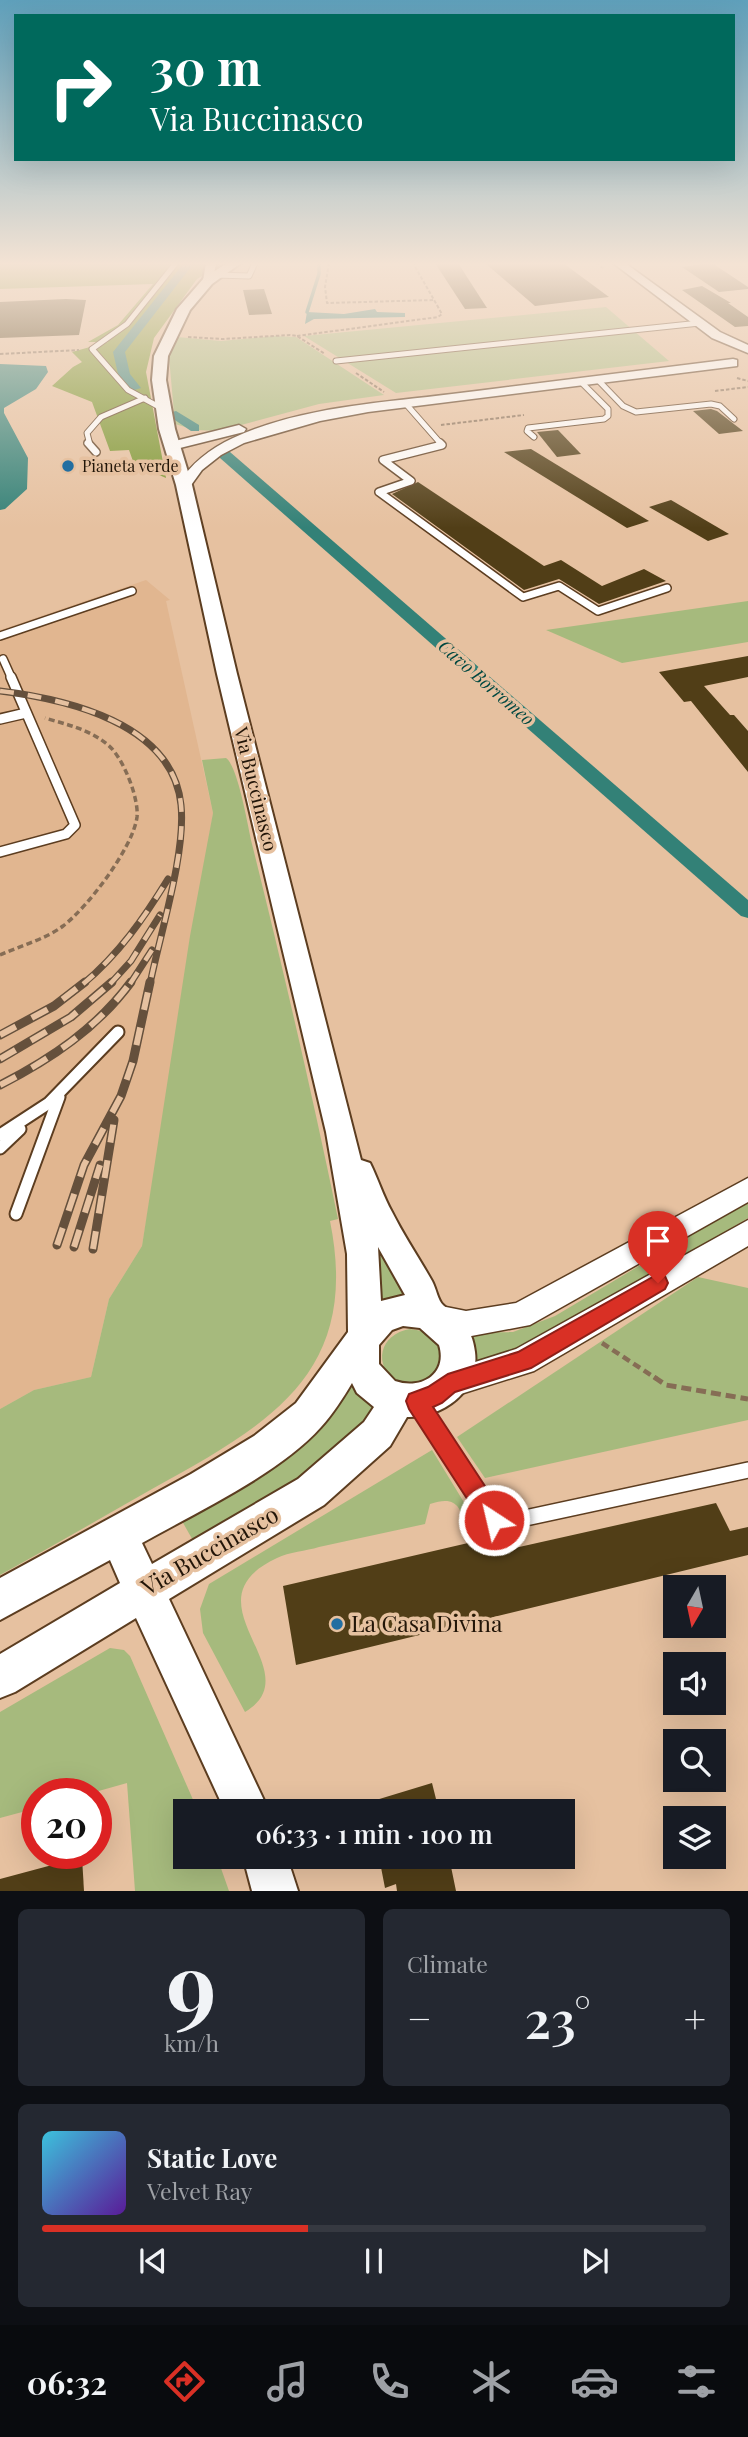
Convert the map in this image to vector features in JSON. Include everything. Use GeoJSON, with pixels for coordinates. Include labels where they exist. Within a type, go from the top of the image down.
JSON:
{"type":"FeatureCollection","features":[{"type":"Feature","properties":{"kind":"main road","name":"Via Buccinasco"},"geometry":{"type":"LineString","coordinates":[[0,1677],[311,1492],[377,1434],[408,1401],[381,1393],[365,1376],[360,1359],[364,1339],[363,1254],[341,1132],[215,624],[184,485],[167,429],[159,380],[163,351]]}},
{"type":"Feature","properties":{"kind":"main road","name":"Via Buccinasco"},"geometry":{"type":"LineString","coordinates":[[341,1132],[377,1216],[422,1294],[431,1316],[450,1331],[458,1352],[457,1369],[448,1384]]}},
{"type":"Feature","properties":{"kind":"main road"},"geometry":{"type":"LineString","coordinates":[[0,1600],[254,1460],[301,1424],[376,1321],[391,1313],[409,1310],[431,1316]]}},
{"type":"Feature","properties":{"kind":"main road"},"geometry":{"type":"LineString","coordinates":[[408,1401],[435,1396],[448,1384]]}},
{"type":"Feature","properties":{"kind":"main road"},"geometry":{"type":"LineString","coordinates":[[118,1535],[241,1799]]}},
{"type":"Feature","properties":{"kind":"main road"},"geometry":{"type":"LineString","coordinates":[[269,1869],[275,1891]]}},
{"type":"Feature","properties":{"kind":"street"},"geometry":{"type":"LineString","coordinates":[[401,401],[598,380],[734,361]]}},
{"type":"Feature","properties":{"kind":"street"},"geometry":{"type":"LineString","coordinates":[[167,429],[226,439],[401,401],[734,361]]}},
{"type":"Feature","properties":{"kind":"street"},"geometry":{"type":"LineString","coordinates":[[173,450],[200,453],[226,439]]}},
{"type":"Feature","properties":{"kind":"street"},"geometry":{"type":"LineString","coordinates":[[184,485],[201,460],[226,439]]}},
{"type":"Feature","properties":{"kind":"street"},"geometry":{"type":"LineString","coordinates":[[431,1316],[466,1324],[520,1316],[748,1189]]}},
{"type":"Feature","properties":{"kind":"street"},"geometry":{"type":"LineString","coordinates":[[448,1384],[523,1361],[748,1232]]}},
{"type":"Feature","properties":{"kind":"lane"},"geometry":{"type":"LineString","coordinates":[[94,351],[128,390],[163,409]]}},
{"type":"Feature","properties":{"kind":"lane"},"geometry":{"type":"LineString","coordinates":[[336,360],[422,351]]}},
{"type":"Feature","properties":{"kind":"lane"},"geometry":{"type":"LineString","coordinates":[[598,380],[623,406],[636,412],[711,404],[720,405],[734,419]]}},
{"type":"Feature","properties":{"kind":"lane"},"geometry":{"type":"LineString","coordinates":[[534,437],[528,428],[604,419],[608,416],[608,409],[581,382]]}},
{"type":"Feature","properties":{"kind":"lane"},"geometry":{"type":"LineString","coordinates":[[96,452],[89,445],[88,438],[93,425],[109,410],[146,398]]}},
{"type":"Feature","properties":{"kind":"lane"},"geometry":{"type":"LineString","coordinates":[[401,401],[442,445],[383,460],[411,481],[379,492],[523,597],[559,586],[598,611],[667,588]]}},
{"type":"Feature","properties":{"kind":"lane"},"geometry":{"type":"LineString","coordinates":[[0,636],[132,591]]}},
{"type":"Feature","properties":{"kind":"lane"},"geometry":{"type":"LineString","coordinates":[[0,852],[66,834],[74,827],[3,659]]}},
{"type":"Feature","properties":{"kind":"lane"},"geometry":{"type":"LineString","coordinates":[[0,719],[26,713]]}},
{"type":"Feature","properties":{"kind":"lane"},"geometry":{"type":"LineString","coordinates":[[0,1148],[33,1116],[59,1096],[118,1032]]}},
{"type":"Feature","properties":{"kind":"lane"},"geometry":{"type":"LineString","coordinates":[[16,1214],[59,1096]]}},
{"type":"Feature","properties":{"kind":"lane"},"geometry":{"type":"LineString","coordinates":[[0,1135],[33,1116]]}},
{"type":"Feature","properties":{"kind":"lane"},"geometry":{"type":"LineString","coordinates":[[408,1401],[494,1520],[506,1522],[748,1469]]}},
{"type":"Feature","properties":{"kind":"path"},"geometry":{"type":"LineString","coordinates":[[0,354],[51,351]]}},
{"type":"Feature","properties":{"kind":"path"},"geometry":{"type":"LineString","coordinates":[[322,351],[401,401]]}},
{"type":"Feature","properties":{"kind":"path"},"geometry":{"type":"LineString","coordinates":[[600,1342],[666,1385],[748,1399]]}},
{"type":"Feature","properties":{"kind":"shaded area"},"geometry":{"type":"Polygon","coordinates":[[[146,580],[170,600],[166,601],[213,813],[142,1246],[109,1299],[91,1377],[34,1390],[0,1409],[0,630],[146,580]]]}},
{"type":"Feature","properties":{"kind":"green space"},"geometry":{"type":"Polygon","coordinates":[[[151,351],[146,372],[166,478],[134,464],[129,450],[110,451],[92,402],[52,386],[82,362],[72,352],[151,351]]]}},
{"type":"Feature","properties":{"kind":"green space"},"geometry":{"type":"Polygon","coordinates":[[[171,351],[318,351],[384,395],[319,404],[219,431],[195,430],[175,424],[169,357],[171,351]]]}},
{"type":"Feature","properties":{"kind":"green space"},"geometry":{"type":"Polygon","coordinates":[[[329,351],[658,351],[669,361],[396,393],[329,351]]]}},
{"type":"Feature","properties":{"kind":"green space"},"geometry":{"type":"Polygon","coordinates":[[[748,601],[748,642],[622,663],[546,630],[748,601]]]}},
{"type":"Feature","properties":{"kind":"green space"},"geometry":{"type":"Polygon","coordinates":[[[226,758],[235,772],[242,798],[338,1219],[330,1221],[336,1274],[332,1318],[318,1356],[296,1388],[268,1416],[195,1465],[0,1575],[0,1409],[34,1390],[91,1377],[109,1299],[142,1246],[190,936],[213,813],[202,760],[226,758]]]}},
{"type":"Feature","properties":{"kind":"green space"},"geometry":{"type":"Polygon","coordinates":[[[748,1201],[748,1218],[477,1381],[471,1333],[513,1332],[555,1316],[748,1201]]]}},
{"type":"Feature","properties":{"kind":"green space"},"geometry":{"type":"Polygon","coordinates":[[[375,1248],[383,1249],[412,1294],[370,1313],[375,1248]]]}},
{"type":"Feature","properties":{"kind":"green space"},"geometry":{"type":"Polygon","coordinates":[[[698,1277],[748,1288],[748,1420],[485,1478],[457,1437],[698,1277]]]}},
{"type":"Feature","properties":{"kind":"green space"},"geometry":{"type":"Polygon","coordinates":[[[410,1329],[432,1337],[440,1353],[440,1369],[428,1383],[398,1383],[390,1376],[382,1360],[386,1344],[391,1337],[410,1329]]]}},
{"type":"Feature","properties":{"kind":"green space"},"geometry":{"type":"Polygon","coordinates":[[[349,1385],[354,1385],[381,1415],[353,1447],[195,1544],[182,1521],[349,1385]]]}},
{"type":"Feature","properties":{"kind":"green space"},"geometry":{"type":"Polygon","coordinates":[[[432,1450],[476,1522],[479,1535],[467,1537],[458,1507],[448,1501],[440,1501],[430,1504],[425,1524],[287,1554],[251,1576],[241,1595],[243,1615],[265,1677],[262,1695],[245,1712],[203,1633],[200,1609],[209,1584],[432,1450]]]}},
{"type":"Feature","properties":{"kind":"green space"},"geometry":{"type":"Polygon","coordinates":[[[110,1648],[124,1650],[130,1656],[193,1799],[173,1799],[173,1869],[221,1869],[229,1891],[135,1891],[127,1783],[112,1787],[112,1778],[21,1778],[21,1812],[0,1818],[0,1712],[110,1648]]]}},
{"type":"Feature","properties":{"kind":"water"},"geometry":{"type":"Polygon","coordinates":[[[0,364],[46,366],[48,372],[36,389],[4,408],[4,413],[28,458],[27,489],[5,509],[0,510],[0,364]]]}},
{"type":"Feature","properties":{"kind":"building"},"geometry":{"type":"Polygon","coordinates":[[[711,409],[743,431],[719,434],[693,411],[711,409]]]}},
{"type":"Feature","properties":{"kind":"building"},"geometry":{"type":"Polygon","coordinates":[[[558,430],[581,454],[557,457],[537,432],[558,430]]]}},
{"type":"Feature","properties":{"kind":"building"},"geometry":{"type":"Polygon","coordinates":[[[531,449],[649,521],[627,528],[504,452],[531,449]]]}},
{"type":"Feature","properties":{"kind":"building"},"geometry":{"type":"Polygon","coordinates":[[[418,482],[544,566],[561,560],[602,586],[644,569],[666,581],[599,604],[559,579],[524,590],[392,494],[418,482]]]}},
{"type":"Feature","properties":{"kind":"building"},"geometry":{"type":"Polygon","coordinates":[[[671,500],[729,534],[708,541],[649,507],[671,500]]]}},
{"type":"Feature","properties":{"kind":"building"},"geometry":{"type":"Polygon","coordinates":[[[748,656],[748,677],[704,686],[748,731],[748,772],[691,701],[684,702],[659,672],[748,656]]]}},
{"type":"Feature","properties":{"kind":"building"},"geometry":{"type":"Polygon","coordinates":[[[716,1503],[730,1531],[748,1527],[748,1555],[296,1665],[283,1586],[481,1540],[483,1555],[716,1503]]]}},
{"type":"Feature","properties":{"kind":"building"},"geometry":{"type":"Polygon","coordinates":[[[432,1783],[436,1799],[379,1799],[432,1783]]]}},
{"type":"Feature","properties":{"kind":"building"},"geometry":{"type":"Polygon","coordinates":[[[37,1869],[83,1869],[84,1891],[0,1891],[0,1879],[37,1869]]]}},
{"type":"Feature","properties":{"kind":"building"},"geometry":{"type":"Polygon","coordinates":[[[381,1869],[451,1869],[456,1891],[397,1891],[396,1884],[385,1888],[381,1869]]]}},
{"type":"Feature","properties":{"kind":"waterway","name":"Cavo Borromeo"},"geometry":{"type":"LineString","coordinates":[[120,351],[124,374],[135,388]]}},
{"type":"Feature","properties":{"kind":"waterway","name":"Cavo Borromeo"},"geometry":{"type":"LineString","coordinates":[[176,415],[195,428]]}},
{"type":"Feature","properties":{"kind":"waterway","name":"Cavo Borromeo"},"geometry":{"type":"LineString","coordinates":[[225,455],[748,911]]}},
{"type":"Feature","properties":{"kind":"railway"},"geometry":{"type":"LineString","coordinates":[[0,691],[55,701],[112,720],[138,735],[159,754],[174,777],[181,805],[180,846],[150,984]]}},
{"type":"Feature","properties":{"kind":"railway"},"geometry":{"type":"LineString","coordinates":[[83,984],[130,935],[168,879]]}},
{"type":"Feature","properties":{"kind":"railway"},"geometry":{"type":"LineString","coordinates":[[111,983],[131,961],[160,915]]}},
{"type":"Feature","properties":{"kind":"railway"},"geometry":{"type":"LineString","coordinates":[[130,984],[152,950]]}},
{"type":"Feature","properties":{"kind":"railway"},"geometry":{"type":"LineString","coordinates":[[0,1035],[54,1006],[85,982]]}},
{"type":"Feature","properties":{"kind":"railway"},"geometry":{"type":"LineString","coordinates":[[0,1085],[72,1041],[103,1014],[131,982]]}},
{"type":"Feature","properties":{"kind":"railway"},"geometry":{"type":"LineString","coordinates":[[57,1245],[84,1165],[121,1096],[133,1061],[150,982]]}},
{"type":"Feature","properties":{"kind":"railway"},"geometry":{"type":"LineString","coordinates":[[0,1059],[71,1017],[111,983]]}},
{"type":"Feature","properties":{"kind":"railway"},"geometry":{"type":"LineString","coordinates":[[93,1249],[114,1120]]}},
{"type":"Feature","properties":{"kind":"railway"},"geometry":{"type":"LineString","coordinates":[[74,1247],[100,1165]]}},
{"type":"Feature","properties":{"kind":"place","name":"Pianeta verde"},"geometry":{"type":"Point","coordinates":[68,466]}},
{"type":"Feature","properties":{"kind":"place","name":"La Casa Divina"},"geometry":{"type":"Point","coordinates":[337,1624]}},
{"type":"Feature","properties":{"kind":"route"},"geometry":{"type":"LineString","coordinates":[[494,1520],[417,1401],[435,1396],[448,1384],[488,1374],[523,1361],[658,1283]]}}]}
